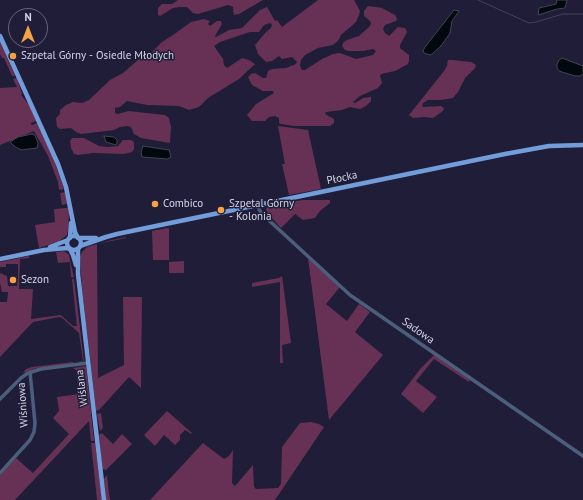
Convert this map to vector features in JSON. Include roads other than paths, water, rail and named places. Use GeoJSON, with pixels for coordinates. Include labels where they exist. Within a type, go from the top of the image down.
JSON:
{"type":"FeatureCollection","features":[{"type":"Feature","properties":{"kind":"main road"},"geometry":{"type":"LineString","coordinates":[[0,36],[54,152],[66,188],[75,232],[80,242],[79,247],[74,250],[44,250]]}},
{"type":"Feature","properties":{"kind":"main road","name":"Płocka"},"geometry":{"type":"LineString","coordinates":[[78,238],[85,239],[106,237],[538,147],[583,145]]}},
{"type":"Feature","properties":{"kind":"main road"},"geometry":{"type":"LineString","coordinates":[[70,249],[67,244],[69,239],[71,215]]}},
{"type":"Feature","properties":{"kind":"main road"},"geometry":{"type":"LineString","coordinates":[[0,259],[44,250],[74,237],[78,238]]}},
{"type":"Feature","properties":{"kind":"main road","name":"Płocka"},"geometry":{"type":"LineString","coordinates":[[79,247],[106,237]]}},
{"type":"Feature","properties":{"kind":"main road","name":"Wiślana"},"geometry":{"type":"LineString","coordinates":[[78,274],[79,247]]}},
{"type":"Feature","properties":{"kind":"main road","name":"Wiślana"},"geometry":{"type":"LineString","coordinates":[[70,249],[78,274],[104,500]]}},
{"type":"Feature","properties":{"kind":"street","name":"Sadowa"},"geometry":{"type":"LineString","coordinates":[[257,205],[261,213],[350,295],[583,456]]}},
{"type":"Feature","properties":{"kind":"street"},"geometry":{"type":"LineString","coordinates":[[0,399],[21,378],[30,372],[41,369],[88,363]]}},
{"type":"Feature","properties":{"kind":"street","name":"Wiśniowa"},"geometry":{"type":"LineString","coordinates":[[0,472],[30,440],[34,432],[35,423],[30,372]]}},
{"type":"Feature","properties":{"kind":"waterway"},"geometry":{"type":"LineString","coordinates":[[478,0],[529,23],[563,14],[583,14]]}},
{"type":"Feature","properties":{"kind":"place","name":"Szpetal Górny - Osiedle Młodych"},"geometry":{"type":"Point","coordinates":[13,56]}},
{"type":"Feature","properties":{"kind":"place","name":"Combico"},"geometry":{"type":"Point","coordinates":[155,204]}},
{"type":"Feature","properties":{"kind":"place","name":"Szpetal Górny - Kolonia"},"geometry":{"type":"Point","coordinates":[221,210]}},
{"type":"Feature","properties":{"kind":"place","name":"Sezon"},"geometry":{"type":"Point","coordinates":[13,280]}}]}
